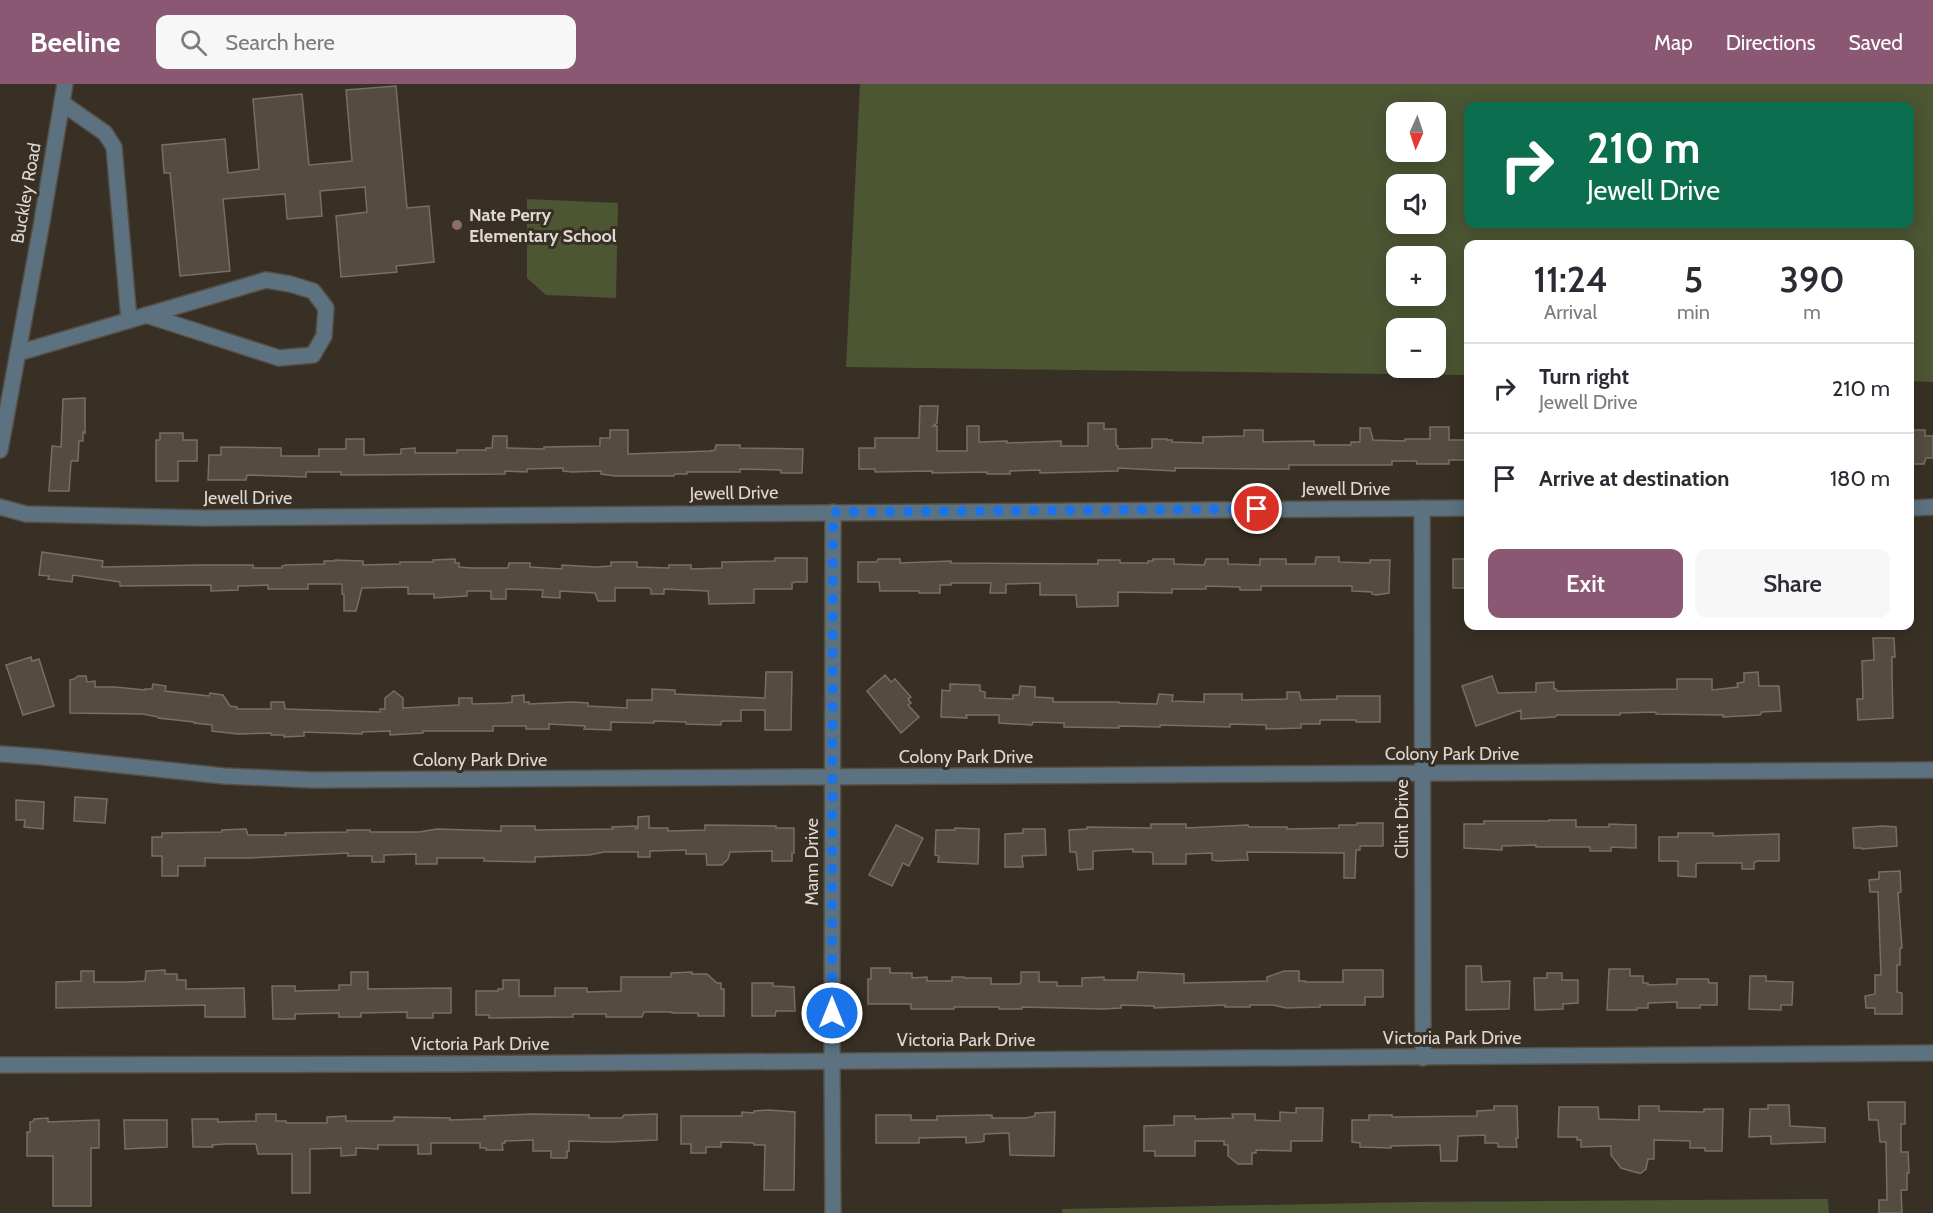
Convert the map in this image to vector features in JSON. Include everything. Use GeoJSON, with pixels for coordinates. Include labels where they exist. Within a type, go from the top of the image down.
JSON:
{"type":"FeatureCollection","features":[{"type":"Feature","properties":{"kind":"street","name":"Buckley Road"},"geometry":{"type":"LineString","coordinates":[[0,450],[65,84]]}},
{"type":"Feature","properties":{"kind":"street"},"geometry":{"type":"LineString","coordinates":[[62,103],[105,133],[114,147],[129,320]]}},
{"type":"Feature","properties":{"kind":"street"},"geometry":{"type":"LineString","coordinates":[[18,353],[129,320],[146,315],[266,280],[314,291],[326,308],[324,336],[313,355],[279,358],[146,315]]}},
{"type":"Feature","properties":{"kind":"street","name":"Jewell Drive"},"geometry":{"type":"LineString","coordinates":[[0,507],[26,514],[204,518],[1464,508]]}},
{"type":"Feature","properties":{"kind":"street"},"geometry":{"type":"LineString","coordinates":[[1914,508],[1933,507]]}},
{"type":"Feature","properties":{"kind":"street","name":"Clint Drive"},"geometry":{"type":"LineString","coordinates":[[1422,508],[1423,1058]]}},
{"type":"Feature","properties":{"kind":"street","name":"Mann Drive"},"geometry":{"type":"LineString","coordinates":[[833,512],[833,1213]]}},
{"type":"Feature","properties":{"kind":"street","name":"Colony Park Drive"},"geometry":{"type":"LineString","coordinates":[[0,754],[224,776],[313,780],[1933,770]]}},
{"type":"Feature","properties":{"kind":"street","name":"Victoria Park Drive"},"geometry":{"type":"LineString","coordinates":[[0,1065],[1423,1058],[1933,1053]]}},
{"type":"Feature","properties":{"kind":"green space"},"geometry":{"type":"Polygon","coordinates":[[[860,84],[1933,84],[1933,382],[1914,381],[1914,240],[1464,240],[1464,375],[1446,375],[1446,318],[1386,318],[1386,374],[846,367],[860,84]]]}},
{"type":"Feature","properties":{"kind":"green space"},"geometry":{"type":"Polygon","coordinates":[[[527,199],[618,203],[616,298],[546,295],[527,278],[527,199]]]}},
{"type":"Feature","properties":{"kind":"green space"},"geometry":{"type":"Polygon","coordinates":[[[1828,1199],[1829,1213],[1062,1213],[1062,1209],[1415,1202],[1828,1199]]]}},
{"type":"Feature","properties":{"kind":"building"},"geometry":{"type":"Polygon","coordinates":[[[396,86],[407,208],[429,206],[434,262],[396,266],[397,272],[341,277],[336,216],[367,212],[365,187],[320,191],[322,216],[287,219],[285,194],[223,199],[230,271],[180,276],[170,173],[164,173],[162,145],[225,139],[228,173],[259,169],[253,99],[302,94],[309,165],[352,161],[346,90],[396,86]]]}},
{"type":"Feature","properties":{"kind":"building"},"geometry":{"type":"Polygon","coordinates":[[[85,398],[85,433],[83,432],[83,441],[79,441],[78,461],[71,461],[69,491],[49,491],[52,446],[61,447],[63,399],[85,398]]]}},
{"type":"Feature","properties":{"kind":"building"},"geometry":{"type":"Polygon","coordinates":[[[920,406],[938,406],[937,423],[933,426],[937,426],[937,451],[967,451],[967,426],[979,426],[979,442],[1061,441],[1061,446],[1088,446],[1088,423],[1104,423],[1104,429],[1116,429],[1118,449],[1152,448],[1152,439],[1203,443],[1203,437],[1244,436],[1244,430],[1263,430],[1263,442],[1314,441],[1314,445],[1351,445],[1351,442],[1360,442],[1360,428],[1370,428],[1373,440],[1405,441],[1405,439],[1430,439],[1430,427],[1449,427],[1449,440],[1464,440],[1464,460],[1449,460],[1449,464],[1392,461],[1392,465],[1289,465],[1289,469],[1175,468],[1175,471],[1118,468],[1118,471],[1040,473],[1040,470],[1010,471],[1010,474],[932,473],[932,471],[875,472],[875,469],[859,469],[859,448],[875,448],[875,438],[919,438],[920,406]]]}},
{"type":"Feature","properties":{"kind":"building"},"geometry":{"type":"Polygon","coordinates":[[[610,430],[628,430],[628,454],[709,451],[715,450],[716,445],[740,445],[740,448],[803,449],[802,473],[740,469],[740,472],[687,472],[687,474],[675,474],[674,476],[615,476],[601,474],[601,471],[563,471],[563,468],[527,469],[527,472],[505,471],[505,474],[341,475],[341,472],[306,472],[306,477],[247,475],[246,480],[208,480],[209,455],[221,455],[221,447],[281,448],[281,456],[319,456],[319,449],[346,449],[346,439],[364,439],[364,455],[401,454],[401,449],[415,448],[415,453],[457,453],[457,450],[492,448],[493,436],[507,436],[507,448],[600,446],[600,438],[610,438],[610,430]]]}},
{"type":"Feature","properties":{"kind":"building"},"geometry":{"type":"Polygon","coordinates":[[[1914,430],[1925,430],[1925,436],[1933,436],[1933,458],[1926,458],[1924,464],[1914,464],[1914,430]]]}},
{"type":"Feature","properties":{"kind":"building"},"geometry":{"type":"Polygon","coordinates":[[[160,433],[183,433],[183,440],[197,440],[197,461],[178,461],[178,481],[156,481],[156,440],[160,440],[160,433]]]}},
{"type":"Feature","properties":{"kind":"building"},"geometry":{"type":"Polygon","coordinates":[[[42,552],[103,561],[102,567],[253,565],[253,568],[282,568],[286,565],[324,564],[324,561],[335,560],[363,561],[363,565],[455,559],[459,567],[471,568],[508,568],[509,563],[530,563],[530,567],[562,569],[562,565],[596,567],[611,566],[611,562],[637,562],[637,567],[669,568],[669,565],[691,565],[691,569],[722,568],[722,562],[807,558],[807,582],[792,583],[792,589],[754,589],[754,603],[709,604],[708,591],[664,589],[664,594],[651,594],[649,588],[615,588],[615,601],[598,601],[595,593],[560,591],[560,598],[542,597],[543,590],[506,589],[506,599],[491,599],[491,591],[467,591],[467,596],[434,598],[434,594],[408,594],[408,587],[362,588],[356,611],[344,611],[342,584],[308,584],[308,589],[268,589],[268,585],[238,586],[238,590],[211,591],[211,585],[120,586],[120,582],[73,575],[72,582],[48,579],[49,576],[39,575],[42,552]]]}},
{"type":"Feature","properties":{"kind":"building"},"geometry":{"type":"Polygon","coordinates":[[[1316,557],[1339,557],[1339,562],[1370,563],[1370,560],[1390,560],[1389,593],[1376,595],[1372,592],[1352,591],[1352,586],[1261,586],[1261,590],[1240,590],[1240,587],[1206,586],[1206,589],[1172,589],[1172,593],[1118,592],[1118,606],[1077,607],[1076,595],[1040,595],[1040,583],[1006,584],[1006,593],[990,593],[991,583],[951,583],[951,585],[940,585],[940,593],[919,593],[919,591],[880,591],[879,582],[858,582],[858,562],[877,562],[878,559],[900,559],[900,563],[951,561],[951,563],[1098,564],[1098,560],[1148,563],[1153,559],[1174,559],[1174,564],[1204,565],[1206,559],[1228,559],[1228,564],[1260,565],[1260,559],[1286,559],[1286,564],[1315,564],[1316,557]]]}},
{"type":"Feature","properties":{"kind":"building"},"geometry":{"type":"Polygon","coordinates":[[[1453,559],[1464,559],[1464,588],[1453,588],[1453,559]]]}},
{"type":"Feature","properties":{"kind":"building"},"geometry":{"type":"Polygon","coordinates":[[[1873,638],[1894,638],[1893,718],[1858,720],[1857,699],[1863,699],[1862,661],[1874,660],[1873,638]]]}},
{"type":"Feature","properties":{"kind":"building"},"geometry":{"type":"Polygon","coordinates":[[[31,657],[32,661],[39,659],[54,706],[23,715],[6,665],[31,657]]]}},
{"type":"Feature","properties":{"kind":"building"},"geometry":{"type":"Polygon","coordinates":[[[766,672],[792,672],[791,730],[765,730],[765,710],[741,710],[741,721],[723,721],[721,725],[654,721],[654,723],[611,722],[611,730],[549,724],[549,729],[493,726],[493,731],[423,731],[423,733],[390,735],[390,731],[362,732],[362,734],[304,732],[304,736],[284,737],[284,735],[271,735],[271,733],[238,734],[212,731],[212,725],[143,714],[70,713],[70,680],[78,676],[86,676],[87,682],[95,681],[95,687],[145,690],[152,689],[153,684],[166,686],[165,691],[209,696],[210,693],[223,695],[230,706],[237,707],[237,709],[271,709],[271,702],[284,702],[285,709],[380,712],[380,709],[385,709],[385,698],[394,691],[403,698],[403,708],[459,705],[459,698],[472,698],[472,704],[506,703],[512,702],[512,696],[524,695],[524,702],[529,702],[529,704],[572,702],[588,703],[588,706],[627,708],[627,700],[652,700],[652,689],[675,690],[675,694],[765,698],[766,672]]]}},
{"type":"Feature","properties":{"kind":"building"},"geometry":{"type":"Polygon","coordinates":[[[1758,672],[1759,686],[1779,686],[1781,711],[1762,712],[1760,715],[1723,717],[1723,715],[1656,714],[1656,712],[1620,713],[1620,715],[1557,715],[1521,719],[1521,710],[1476,726],[1462,686],[1492,676],[1498,693],[1536,692],[1536,683],[1554,682],[1554,689],[1557,691],[1677,689],[1677,679],[1712,679],[1712,690],[1738,687],[1737,683],[1744,682],[1744,673],[1758,672]]]}},
{"type":"Feature","properties":{"kind":"building"},"geometry":{"type":"Polygon","coordinates":[[[885,675],[891,682],[895,679],[911,697],[908,699],[911,703],[908,705],[919,717],[901,733],[867,691],[885,675]]]}},
{"type":"Feature","properties":{"kind":"building"},"geometry":{"type":"Polygon","coordinates":[[[950,684],[980,685],[980,691],[985,692],[985,698],[1013,699],[1013,695],[1019,695],[1020,686],[1035,687],[1035,697],[1053,698],[1053,702],[1157,704],[1159,694],[1173,695],[1172,701],[1204,702],[1204,694],[1242,694],[1242,700],[1287,699],[1287,692],[1299,692],[1301,700],[1337,699],[1337,696],[1380,696],[1380,722],[1320,720],[1320,724],[1301,724],[1301,728],[1266,729],[1266,725],[1230,724],[1230,727],[1160,725],[1160,727],[1119,726],[1119,728],[1064,727],[1064,723],[1033,722],[1032,725],[999,723],[999,715],[966,715],[967,718],[941,717],[942,690],[950,691],[950,684]]]}},
{"type":"Feature","properties":{"kind":"building"},"geometry":{"type":"Polygon","coordinates":[[[75,797],[107,799],[105,823],[74,821],[75,797]]]}},
{"type":"Feature","properties":{"kind":"building"},"geometry":{"type":"Polygon","coordinates":[[[16,800],[44,802],[43,829],[24,827],[25,820],[16,820],[16,800]]]}},
{"type":"Feature","properties":{"kind":"building"},"geometry":{"type":"Polygon","coordinates":[[[649,816],[649,828],[668,828],[668,831],[705,830],[705,825],[794,828],[792,861],[772,861],[772,851],[730,852],[728,859],[722,865],[707,865],[706,854],[686,854],[686,850],[650,851],[650,857],[638,857],[638,852],[604,852],[589,855],[535,857],[535,862],[484,861],[484,858],[437,858],[437,864],[416,864],[416,854],[384,855],[384,862],[372,862],[372,856],[348,856],[348,853],[205,858],[205,866],[178,866],[178,876],[162,876],[162,856],[152,856],[152,837],[162,837],[162,833],[222,832],[222,830],[246,829],[248,835],[347,832],[347,830],[370,830],[370,832],[419,832],[437,829],[501,831],[501,826],[535,826],[535,830],[613,829],[612,827],[636,826],[636,829],[638,828],[638,817],[649,816]]]}},
{"type":"Feature","properties":{"kind":"building"},"geometry":{"type":"Polygon","coordinates":[[[1576,820],[1576,827],[1609,827],[1609,824],[1636,825],[1636,848],[1611,847],[1611,851],[1590,851],[1590,847],[1536,847],[1536,845],[1502,846],[1502,850],[1464,848],[1464,824],[1484,824],[1484,821],[1576,820]]]}},
{"type":"Feature","properties":{"kind":"building"},"geometry":{"type":"Polygon","coordinates":[[[1357,823],[1383,823],[1383,846],[1360,846],[1360,850],[1356,850],[1355,878],[1344,878],[1344,853],[1247,852],[1248,860],[1217,861],[1212,860],[1212,853],[1186,854],[1186,864],[1153,864],[1151,852],[1133,852],[1133,849],[1093,851],[1093,869],[1078,870],[1076,852],[1070,852],[1069,830],[1087,829],[1087,827],[1151,828],[1151,824],[1186,824],[1186,828],[1248,825],[1249,827],[1287,827],[1287,829],[1339,828],[1339,825],[1357,825],[1357,823]]]}},
{"type":"Feature","properties":{"kind":"building"},"geometry":{"type":"Polygon","coordinates":[[[896,825],[923,838],[909,866],[903,863],[892,886],[869,875],[896,825]]]}},
{"type":"Feature","properties":{"kind":"building"},"geometry":{"type":"Polygon","coordinates":[[[1896,827],[1897,846],[1854,848],[1853,828],[1896,827]]]}},
{"type":"Feature","properties":{"kind":"building"},"geometry":{"type":"Polygon","coordinates":[[[955,828],[979,829],[978,864],[938,862],[939,856],[935,855],[936,830],[955,830],[955,828]]]}},
{"type":"Feature","properties":{"kind":"building"},"geometry":{"type":"Polygon","coordinates":[[[1023,829],[1045,829],[1046,855],[1022,856],[1023,867],[1005,867],[1005,834],[1023,833],[1023,829]]]}},
{"type":"Feature","properties":{"kind":"building"},"geometry":{"type":"Polygon","coordinates":[[[1678,833],[1713,833],[1713,836],[1779,834],[1779,861],[1757,861],[1754,863],[1754,869],[1742,869],[1742,863],[1699,863],[1696,864],[1696,877],[1678,876],[1678,861],[1659,861],[1659,837],[1678,837],[1678,833]]]}},
{"type":"Feature","properties":{"kind":"building"},"geometry":{"type":"Polygon","coordinates":[[[1900,871],[1901,892],[1898,893],[1902,948],[1900,948],[1900,965],[1897,965],[1897,992],[1902,993],[1902,1014],[1875,1014],[1875,1008],[1866,1008],[1865,996],[1875,994],[1875,975],[1881,975],[1878,892],[1870,892],[1869,880],[1879,879],[1879,872],[1900,871]]]}},
{"type":"Feature","properties":{"kind":"building"},"geometry":{"type":"Polygon","coordinates":[[[1466,966],[1481,966],[1482,982],[1510,981],[1509,1009],[1466,1010],[1466,966]]]}},
{"type":"Feature","properties":{"kind":"building"},"geometry":{"type":"Polygon","coordinates":[[[871,968],[890,968],[890,973],[912,973],[912,978],[927,977],[927,981],[952,981],[952,977],[991,978],[991,984],[1019,984],[1021,972],[1039,972],[1039,982],[1057,982],[1057,986],[1082,986],[1082,978],[1137,980],[1138,972],[1184,974],[1184,983],[1267,981],[1267,977],[1284,971],[1299,971],[1299,981],[1343,982],[1343,970],[1383,970],[1383,997],[1365,997],[1365,1005],[1286,1008],[1273,1005],[1154,1008],[1154,1006],[1121,1005],[1121,1008],[1103,1009],[954,1007],[954,1009],[911,1009],[911,1004],[868,1004],[868,979],[871,979],[871,968]]]}},
{"type":"Feature","properties":{"kind":"building"},"geometry":{"type":"Polygon","coordinates":[[[1609,969],[1630,969],[1630,976],[1643,976],[1643,983],[1648,983],[1648,985],[1677,984],[1677,979],[1708,979],[1709,983],[1717,983],[1717,1005],[1677,1008],[1677,1002],[1648,1003],[1648,1008],[1637,1008],[1637,1010],[1607,1010],[1609,969]]]}},
{"type":"Feature","properties":{"kind":"building"},"geometry":{"type":"Polygon","coordinates":[[[165,970],[165,974],[177,974],[177,980],[186,980],[186,989],[244,988],[245,1017],[205,1017],[205,1005],[56,1008],[56,982],[81,981],[81,971],[94,971],[94,982],[126,982],[145,981],[146,971],[165,970]]]}},
{"type":"Feature","properties":{"kind":"building"},"geometry":{"type":"Polygon","coordinates":[[[351,972],[368,972],[368,989],[451,988],[451,1013],[433,1013],[433,1018],[407,1018],[407,1012],[361,1013],[361,1017],[339,1017],[339,1013],[295,1014],[295,1019],[273,1019],[272,986],[295,986],[295,991],[339,990],[339,985],[351,985],[351,972]]]}},
{"type":"Feature","properties":{"kind":"building"},"geometry":{"type":"Polygon","coordinates":[[[692,972],[692,974],[707,974],[717,983],[721,983],[721,989],[724,989],[724,1016],[698,1016],[698,1013],[672,1012],[644,1012],[642,1017],[573,1014],[573,1017],[489,1018],[489,1015],[476,1015],[476,991],[503,989],[503,980],[519,980],[519,996],[555,996],[555,988],[587,988],[587,992],[621,991],[621,977],[671,977],[671,973],[692,972]]]}},
{"type":"Feature","properties":{"kind":"building"},"geometry":{"type":"Polygon","coordinates":[[[1547,973],[1562,973],[1562,980],[1578,980],[1578,1003],[1563,1004],[1563,1009],[1535,1010],[1534,978],[1547,978],[1547,973]]]}},
{"type":"Feature","properties":{"kind":"building"},"geometry":{"type":"Polygon","coordinates":[[[1750,976],[1766,976],[1766,981],[1793,982],[1792,1005],[1781,1005],[1781,1010],[1749,1009],[1750,976]]]}},
{"type":"Feature","properties":{"kind":"building"},"geometry":{"type":"Polygon","coordinates":[[[752,983],[773,983],[773,986],[794,987],[795,1011],[776,1011],[775,1016],[752,1016],[752,983]]]}},
{"type":"Feature","properties":{"kind":"building"},"geometry":{"type":"Polygon","coordinates":[[[1868,1102],[1905,1102],[1905,1124],[1901,1124],[1901,1152],[1908,1152],[1909,1173],[1907,1173],[1907,1190],[1901,1190],[1902,1213],[1879,1213],[1879,1200],[1887,1200],[1886,1142],[1880,1142],[1878,1120],[1869,1120],[1868,1102]]]}},
{"type":"Feature","properties":{"kind":"building"},"geometry":{"type":"Polygon","coordinates":[[[1768,1105],[1789,1105],[1790,1126],[1825,1128],[1825,1142],[1771,1144],[1771,1136],[1749,1137],[1750,1109],[1768,1109],[1768,1105]]]}},
{"type":"Feature","properties":{"kind":"building"},"geometry":{"type":"Polygon","coordinates":[[[1494,1106],[1517,1106],[1517,1147],[1498,1147],[1498,1143],[1485,1143],[1485,1135],[1458,1136],[1457,1161],[1441,1161],[1440,1145],[1360,1147],[1360,1143],[1352,1142],[1352,1120],[1369,1120],[1369,1115],[1477,1116],[1477,1111],[1494,1110],[1494,1106]]]}},
{"type":"Feature","properties":{"kind":"building"},"geometry":{"type":"Polygon","coordinates":[[[1639,1106],[1659,1106],[1659,1111],[1704,1112],[1704,1109],[1723,1109],[1722,1151],[1690,1148],[1690,1141],[1654,1140],[1654,1159],[1648,1159],[1646,1169],[1638,1173],[1621,1168],[1611,1155],[1611,1146],[1581,1147],[1581,1140],[1577,1140],[1577,1137],[1558,1137],[1559,1107],[1598,1107],[1599,1119],[1639,1120],[1639,1106]]]}},
{"type":"Feature","properties":{"kind":"building"},"geometry":{"type":"Polygon","coordinates":[[[1296,1108],[1323,1108],[1322,1141],[1291,1141],[1291,1151],[1256,1150],[1256,1153],[1252,1153],[1252,1164],[1238,1164],[1228,1156],[1228,1145],[1224,1145],[1224,1141],[1195,1141],[1195,1156],[1155,1156],[1155,1151],[1144,1151],[1144,1126],[1174,1125],[1174,1116],[1195,1116],[1195,1119],[1233,1118],[1232,1114],[1255,1114],[1255,1120],[1280,1121],[1280,1112],[1296,1113],[1296,1108]]]}},
{"type":"Feature","properties":{"kind":"building"},"geometry":{"type":"Polygon","coordinates":[[[754,1111],[795,1112],[794,1190],[764,1190],[765,1145],[721,1142],[721,1147],[706,1147],[706,1153],[691,1153],[691,1144],[681,1144],[681,1116],[742,1116],[742,1112],[754,1113],[754,1111]]]}},
{"type":"Feature","properties":{"kind":"building"},"geometry":{"type":"Polygon","coordinates":[[[1055,1112],[1054,1156],[1010,1155],[1009,1133],[984,1134],[984,1141],[981,1142],[966,1143],[966,1137],[919,1138],[919,1143],[876,1143],[876,1115],[911,1115],[911,1120],[937,1120],[937,1116],[992,1115],[992,1118],[1026,1118],[1035,1116],[1035,1113],[1055,1112]]]}},
{"type":"Feature","properties":{"kind":"building"},"geometry":{"type":"Polygon","coordinates":[[[256,1114],[276,1114],[276,1121],[286,1121],[286,1123],[327,1123],[327,1117],[346,1116],[346,1121],[394,1121],[394,1117],[450,1118],[450,1120],[532,1114],[622,1118],[624,1115],[657,1114],[657,1140],[569,1141],[567,1158],[551,1158],[551,1151],[533,1151],[533,1140],[505,1141],[502,1143],[503,1150],[486,1150],[486,1148],[480,1148],[480,1143],[431,1143],[431,1154],[418,1154],[418,1145],[378,1145],[378,1149],[356,1148],[356,1155],[341,1156],[341,1148],[310,1149],[310,1193],[292,1193],[292,1154],[258,1154],[256,1144],[193,1147],[192,1119],[218,1119],[218,1122],[256,1121],[256,1114]]]}},
{"type":"Feature","properties":{"kind":"building"},"geometry":{"type":"Polygon","coordinates":[[[48,1118],[48,1122],[99,1120],[99,1148],[91,1148],[91,1206],[53,1206],[53,1156],[27,1156],[27,1132],[30,1132],[30,1122],[34,1119],[48,1118]]]}},
{"type":"Feature","properties":{"kind":"building"},"geometry":{"type":"Polygon","coordinates":[[[124,1120],[167,1120],[167,1147],[125,1149],[124,1120]]]}},
{"type":"Feature","properties":{"kind":"place","name":"Nate Perry Elementary School"},"geometry":{"type":"Point","coordinates":[457,225]}},
{"type":"Feature","properties":{"kind":"route"},"geometry":{"type":"LineString","coordinates":[[832,1013],[833,512],[1257,509]]}}]}
